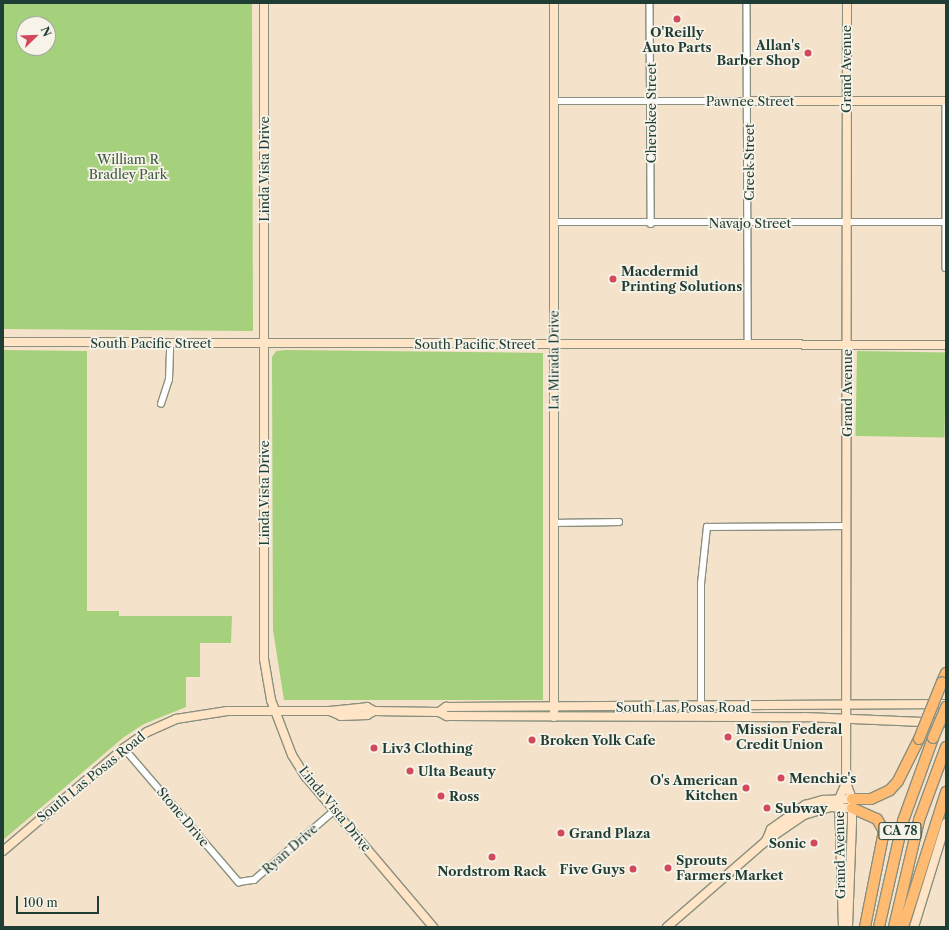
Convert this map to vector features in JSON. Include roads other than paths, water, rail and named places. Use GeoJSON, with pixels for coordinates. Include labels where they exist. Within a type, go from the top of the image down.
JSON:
{"type":"FeatureCollection","features":[{"type":"Feature","properties":{"kind":"highway"},"geometry":{"type":"LineString","coordinates":[[852,803],[871,799],[890,790],[898,782],[919,739],[944,677]]}},
{"type":"Feature","properties":{"kind":"highway","name":"CA 78"},"geometry":{"type":"LineString","coordinates":[[879,927],[901,828],[933,738],[946,707]]}},
{"type":"Feature","properties":{"kind":"highway","name":"CA 78"},"geometry":{"type":"LineString","coordinates":[[894,927],[919,820],[946,747]]}},
{"type":"Feature","properties":{"kind":"highway"},"geometry":{"type":"LineString","coordinates":[[903,927],[946,792]]}},
{"type":"Feature","properties":{"kind":"highway"},"geometry":{"type":"LineString","coordinates":[[852,803],[877,819],[884,831],[865,927]]}},
{"type":"Feature","properties":{"kind":"main road","name":"Linda Vista Drive"},"geometry":{"type":"LineString","coordinates":[[264,3],[264,659],[274,712],[292,755],[334,811],[433,927]]}},
{"type":"Feature","properties":{"kind":"main road","name":"La Mirada Drive"},"geometry":{"type":"LineString","coordinates":[[554,3],[554,717]]}},
{"type":"Feature","properties":{"kind":"main road","name":"Grand Avenue"},"geometry":{"type":"LineString","coordinates":[[846,3],[846,783],[852,803],[848,927]]}},
{"type":"Feature","properties":{"kind":"main road","name":"Pawnee Street"},"geometry":{"type":"LineString","coordinates":[[748,101],[946,101]]}},
{"type":"Feature","properties":{"kind":"main road","name":"South Pacific Street"},"geometry":{"type":"LineString","coordinates":[[3,342],[170,344],[946,345]]}},
{"type":"Feature","properties":{"kind":"main road","name":"South Las Posas Road"},"geometry":{"type":"LineString","coordinates":[[439,712],[446,707],[701,707],[846,706],[928,703],[946,704]]}},
{"type":"Feature","properties":{"kind":"main road","name":"South Las Posas Road"},"geometry":{"type":"LineString","coordinates":[[3,851],[124,748],[154,728],[195,714],[330,711],[341,716],[367,715],[374,711],[439,712],[447,716],[846,720],[946,723]]}},
{"type":"Feature","properties":{"kind":"main road","name":"Grand Avenue"},"geometry":{"type":"LineString","coordinates":[[843,927],[840,872],[839,803],[846,783]]}},
{"type":"Feature","properties":{"kind":"main road"},"geometry":{"type":"LineString","coordinates":[[766,841],[771,829],[793,811],[816,801],[852,803]]}},
{"type":"Feature","properties":{"kind":"main road"},"geometry":{"type":"LineString","coordinates":[[667,927],[766,841],[774,837],[804,815],[839,803]]}},
{"type":"Feature","properties":{"kind":"main road"},"geometry":{"type":"LineString","coordinates":[[914,927],[946,823]]}},
{"type":"Feature","properties":{"kind":"main road"},"geometry":{"type":"LineString","coordinates":[[840,872],[845,875],[850,902]]}},
{"type":"Feature","properties":{"kind":"street","name":"Cherokee Street"},"geometry":{"type":"LineString","coordinates":[[650,3],[651,224]]}},
{"type":"Feature","properties":{"kind":"street","name":"Creek Street"},"geometry":{"type":"LineString","coordinates":[[747,3],[748,344]]}},
{"type":"Feature","properties":{"kind":"street","name":"Pawnee Street"},"geometry":{"type":"LineString","coordinates":[[554,101],[748,101]]}},
{"type":"Feature","properties":{"kind":"street"},"geometry":{"type":"LineString","coordinates":[[946,101],[946,268]]}},
{"type":"Feature","properties":{"kind":"street","name":"Navajo Street"},"geometry":{"type":"LineString","coordinates":[[554,222],[651,224],[946,222]]}},
{"type":"Feature","properties":{"kind":"street"},"geometry":{"type":"LineString","coordinates":[[160,404],[169,380],[170,344]]}},
{"type":"Feature","properties":{"kind":"street"},"geometry":{"type":"LineString","coordinates":[[554,523],[619,522]]}},
{"type":"Feature","properties":{"kind":"street"},"geometry":{"type":"LineString","coordinates":[[701,707],[701,584],[707,528],[846,526]]}},
{"type":"Feature","properties":{"kind":"street","name":"Stone Drive"},"geometry":{"type":"LineString","coordinates":[[124,748],[235,878],[244,883]]}},
{"type":"Feature","properties":{"kind":"street","name":"Ryan Drive"},"geometry":{"type":"LineString","coordinates":[[244,883],[254,880],[334,811]]}},
{"type":"Feature","properties":{"kind":"place","name":"O'Reilly Auto Parts"},"geometry":{"type":"Point","coordinates":[677,19]}},
{"type":"Feature","properties":{"kind":"place","name":"Allan's Barber Shop"},"geometry":{"type":"Point","coordinates":[808,53]}},
{"type":"Feature","properties":{"kind":"place","name":"Macdermid Printing Solutions"},"geometry":{"type":"Point","coordinates":[613,279]}},
{"type":"Feature","properties":{"kind":"place","name":"Mission Federal Credit Union"},"geometry":{"type":"Point","coordinates":[728,737]}},
{"type":"Feature","properties":{"kind":"place","name":"Broken Yolk Cafe"},"geometry":{"type":"Point","coordinates":[532,740]}},
{"type":"Feature","properties":{"kind":"place","name":"Liv3 Clothing"},"geometry":{"type":"Point","coordinates":[374,748]}},
{"type":"Feature","properties":{"kind":"place","name":"Ulta Beauty"},"geometry":{"type":"Point","coordinates":[410,771]}},
{"type":"Feature","properties":{"kind":"place","name":"Menchie's"},"geometry":{"type":"Point","coordinates":[781,778]}},
{"type":"Feature","properties":{"kind":"place","name":"O's American Kitchen"},"geometry":{"type":"Point","coordinates":[746,788]}},
{"type":"Feature","properties":{"kind":"place","name":"Ross"},"geometry":{"type":"Point","coordinates":[441,796]}},
{"type":"Feature","properties":{"kind":"place","name":"Subway"},"geometry":{"type":"Point","coordinates":[767,808]}},
{"type":"Feature","properties":{"kind":"place","name":"Grand Plaza"},"geometry":{"type":"Point","coordinates":[561,833]}},
{"type":"Feature","properties":{"kind":"place","name":"Sonic"},"geometry":{"type":"Point","coordinates":[814,843]}},
{"type":"Feature","properties":{"kind":"place","name":"Nordstrom Rack"},"geometry":{"type":"Point","coordinates":[492,857]}},
{"type":"Feature","properties":{"kind":"place","name":"Sprouts Farmers Market"},"geometry":{"type":"Point","coordinates":[668,868]}},
{"type":"Feature","properties":{"kind":"place","name":"Five Guys"},"geometry":{"type":"Point","coordinates":[633,869]}},
{"type":"Feature","properties":{"kind":"park label","name":"William R Bradley Park"},"geometry":{"type":"Point","coordinates":[128,168]}}]}
